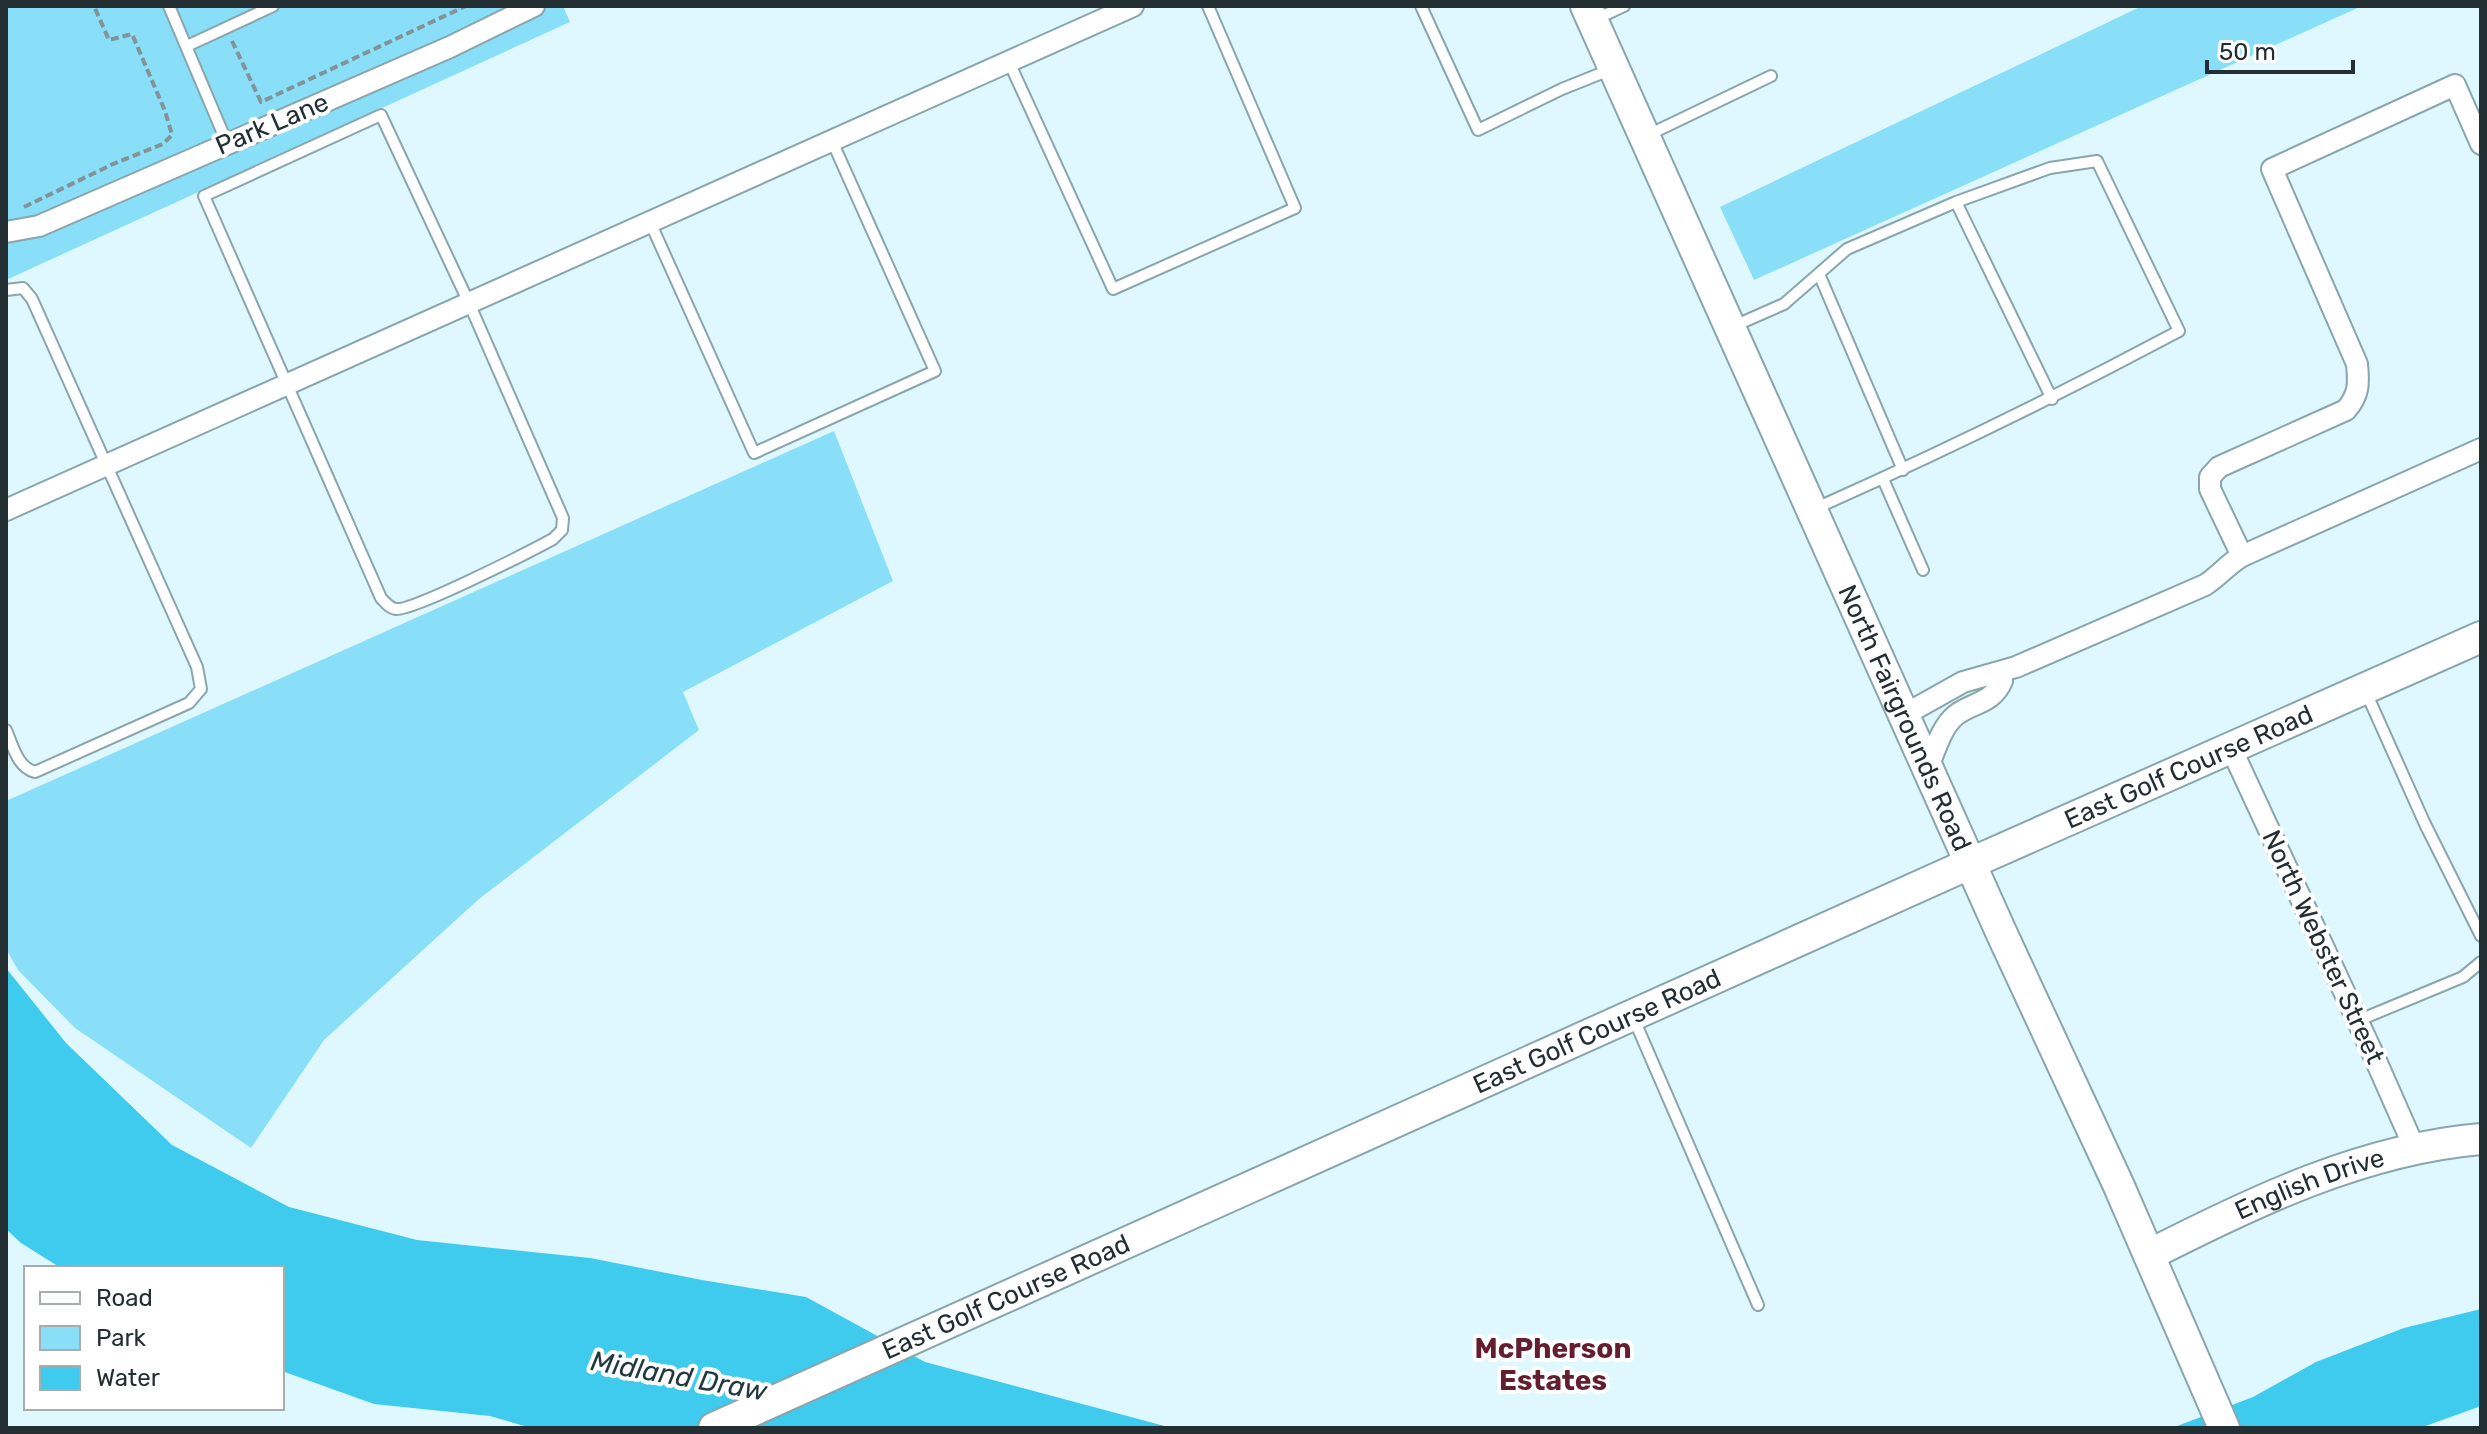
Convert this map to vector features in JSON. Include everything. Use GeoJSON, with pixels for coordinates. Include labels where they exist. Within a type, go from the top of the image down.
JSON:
{"type":"FeatureCollection","features":[{"type":"Feature","properties":{"kind":"street","name":"Park Lane"},"geometry":{"type":"LineString","coordinates":[[6,232],[39,226],[450,47],[534,6]]}},
{"type":"Feature","properties":{"kind":"street"},"geometry":{"type":"LineString","coordinates":[[6,510],[1133,6]]}},
{"type":"Feature","properties":{"kind":"street","name":"North Fairgrounds Road"},"geometry":{"type":"LineString","coordinates":[[1589,14],[2221,1420]]}},
{"type":"Feature","properties":{"kind":"street"},"geometry":{"type":"LineString","coordinates":[[2242,556],[2210,489],[2210,477],[2219,467],[2346,410],[2355,400],[2359,384],[2357,364],[2272,169],[2455,85],[2481,144]]}},
{"type":"Feature","properties":{"kind":"street"},"geometry":{"type":"LineString","coordinates":[[1904,715],[1963,682],[2016,667],[2205,585],[2242,556],[2481,449]]}},
{"type":"Feature","properties":{"kind":"street","name":"East Golf Course Road"},"geometry":{"type":"LineString","coordinates":[[714,1428],[2481,637]]}},
{"type":"Feature","properties":{"kind":"street"},"geometry":{"type":"LineString","coordinates":[[1928,767],[1941,737],[1955,716],[1984,703],[1998,690],[2002,681],[1998,673]]}},
{"type":"Feature","properties":{"kind":"street","name":"North Webster Street"},"geometry":{"type":"LineString","coordinates":[[2231,748],[2414,1147]]}},
{"type":"Feature","properties":{"kind":"street","name":"English Drive"},"geometry":{"type":"LineString","coordinates":[[2149,1255],[2254,1204],[2324,1175],[2414,1147],[2481,1139]]}},
{"type":"Feature","properties":{"kind":"lane"},"geometry":{"type":"LineString","coordinates":[[169,6],[227,143]]}},
{"type":"Feature","properties":{"kind":"lane"},"geometry":{"type":"LineString","coordinates":[[187,46],[273,6]]}},
{"type":"Feature","properties":{"kind":"lane"},"geometry":{"type":"LineString","coordinates":[[1009,62],[1113,289],[1295,208],[1208,6]]}},
{"type":"Feature","properties":{"kind":"lane"},"geometry":{"type":"LineString","coordinates":[[1421,6],[1478,130],[1562,89],[1614,68]]}},
{"type":"Feature","properties":{"kind":"lane"},"geometry":{"type":"LineString","coordinates":[[1589,14],[1624,6]]}},
{"type":"Feature","properties":{"kind":"lane"},"geometry":{"type":"LineString","coordinates":[[1644,137],[1771,76]]}},
{"type":"Feature","properties":{"kind":"lane"},"geometry":{"type":"LineString","coordinates":[[381,115],[559,505],[563,518],[562,530],[553,539],[421,602],[397,609],[388,606],[381,598],[287,384],[204,196],[381,115]]}},
{"type":"Feature","properties":{"kind":"lane"},"geometry":{"type":"LineString","coordinates":[[650,222],[754,453],[935,371],[832,141]]}},
{"type":"Feature","properties":{"kind":"lane"},"geometry":{"type":"LineString","coordinates":[[1730,327],[1784,304],[1847,249],[1956,202],[2050,168],[2097,161],[2179,331],[2052,399],[1813,510]]}},
{"type":"Feature","properties":{"kind":"lane"},"geometry":{"type":"LineString","coordinates":[[1956,202],[2052,399]]}},
{"type":"Feature","properties":{"kind":"lane"},"geometry":{"type":"LineString","coordinates":[[1819,274],[1903,470]]}},
{"type":"Feature","properties":{"kind":"lane"},"geometry":{"type":"LineString","coordinates":[[6,290],[23,288],[32,299],[197,667],[201,689],[189,703],[35,772],[26,770],[20,763],[6,730]]}},
{"type":"Feature","properties":{"kind":"lane"},"geometry":{"type":"LineString","coordinates":[[1883,479],[1923,570]]}},
{"type":"Feature","properties":{"kind":"lane"},"geometry":{"type":"LineString","coordinates":[[2364,689],[2425,824],[2481,936]]}},
{"type":"Feature","properties":{"kind":"lane"},"geometry":{"type":"LineString","coordinates":[[2357,1021],[2463,977],[2481,962]]}},
{"type":"Feature","properties":{"kind":"lane"},"geometry":{"type":"LineString","coordinates":[[1632,1015],[1758,1305]]}},
{"type":"Feature","properties":{"kind":"path"},"geometry":{"type":"LineString","coordinates":[[21,209],[113,164],[163,144],[172,135],[132,34],[109,40],[94,6]]}},
{"type":"Feature","properties":{"kind":"path"},"geometry":{"type":"LineString","coordinates":[[226,28],[261,102],[466,6]]}},
{"type":"Feature","properties":{"kind":"green space"},"geometry":{"type":"Polygon","coordinates":[[[6,6],[563,6],[570,22],[6,280],[6,6]]]}},
{"type":"Feature","properties":{"kind":"green space"},"geometry":{"type":"Polygon","coordinates":[[[2142,6],[2362,6],[1754,280],[1720,207],[2142,6]]]}},
{"type":"Feature","properties":{"kind":"green space"},"geometry":{"type":"Polygon","coordinates":[[[834,431],[893,581],[683,692],[699,730],[479,899],[324,1040],[251,1148],[75,1028],[18,970],[6,949],[6,801],[834,431]]]}},
{"type":"Feature","properties":{"kind":"water","name":"Midland Draw"},"geometry":{"type":"Polygon","coordinates":[[[6,968],[66,1043],[172,1145],[289,1207],[417,1240],[590,1258],[806,1297],[925,1362],[1172,1428],[531,1428],[490,1416],[374,1404],[284,1372],[284,1266],[58,1266],[21,1243],[6,1229],[6,968]]]}},
{"type":"Feature","properties":{"kind":"water"},"geometry":{"type":"Polygon","coordinates":[[[2481,1309],[2481,1406],[2420,1428],[2172,1428],[2253,1397],[2316,1362],[2404,1328],[2481,1309]]]}},
{"type":"Feature","properties":{"kind":"district","name":"McPherson Estates"},"geometry":{"type":"Point","coordinates":[1553,1364]}}]}
